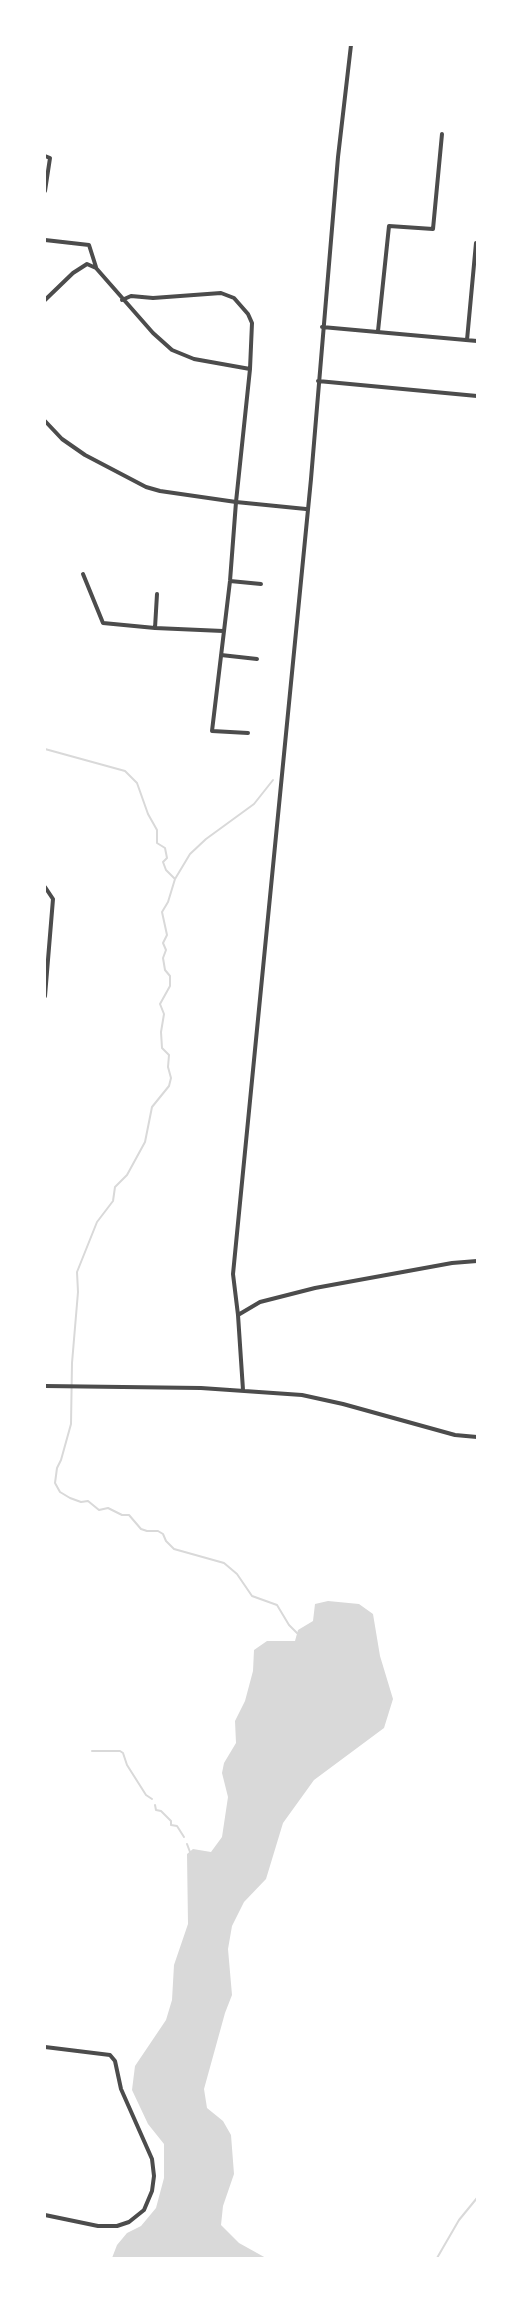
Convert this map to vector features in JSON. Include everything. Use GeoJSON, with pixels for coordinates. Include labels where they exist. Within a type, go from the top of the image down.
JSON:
{"type":"FeatureCollection","features":[{"type":"Feature","properties":{"kind":"street"},"geometry":{"type":"LineString","coordinates":[[243,1390],[238,1315],[232,1274],[259,1019],[306,509],[311,479],[322,327],[351,45]]}},
{"type":"Feature","properties":{"kind":"street"},"geometry":{"type":"LineString","coordinates":[[378,331],[389,226],[433,229],[442,134]]}},
{"type":"Feature","properties":{"kind":"street"},"geometry":{"type":"LineString","coordinates":[[45,156],[50,158],[45,191]]}},
{"type":"Feature","properties":{"kind":"street"},"geometry":{"type":"LineString","coordinates":[[45,240],[89,245],[96,268],[122,300],[172,350],[194,359],[250,369]]}},
{"type":"Feature","properties":{"kind":"street"},"geometry":{"type":"LineString","coordinates":[[467,340],[476,243]]}},
{"type":"Feature","properties":{"kind":"street"},"geometry":{"type":"LineString","coordinates":[[45,300],[73,273],[87,264],[96,268]]}},
{"type":"Feature","properties":{"kind":"street"},"geometry":{"type":"LineString","coordinates":[[122,300],[131,297],[153,298],[221,293],[234,298],[252,322],[250,369],[230,581],[212,731],[248,733]]}},
{"type":"Feature","properties":{"kind":"street"},"geometry":{"type":"LineString","coordinates":[[322,327],[477,341]]}},
{"type":"Feature","properties":{"kind":"street"},"geometry":{"type":"LineString","coordinates":[[318,381],[477,396]]}},
{"type":"Feature","properties":{"kind":"street"},"geometry":{"type":"LineString","coordinates":[[45,421],[62,439],[85,455],[146,487],[236,502],[306,509]]}},
{"type":"Feature","properties":{"kind":"street"},"geometry":{"type":"LineString","coordinates":[[83,574],[103,623],[223,631]]}},
{"type":"Feature","properties":{"kind":"street"},"geometry":{"type":"LineString","coordinates":[[230,581],[261,584]]}},
{"type":"Feature","properties":{"kind":"street"},"geometry":{"type":"LineString","coordinates":[[155,628],[157,594]]}},
{"type":"Feature","properties":{"kind":"street"},"geometry":{"type":"LineString","coordinates":[[221,655],[257,659]]}},
{"type":"Feature","properties":{"kind":"street"},"geometry":{"type":"LineString","coordinates":[[45,887],[53,899],[45,996]]}},
{"type":"Feature","properties":{"kind":"street"},"geometry":{"type":"LineString","coordinates":[[238,1315],[260,1302],[315,1288],[452,1263],[477,1261]]}},
{"type":"Feature","properties":{"kind":"street"},"geometry":{"type":"LineString","coordinates":[[45,1386],[243,1390],[302,1395],[455,1435],[477,1437]]}},
{"type":"Feature","properties":{"kind":"street"},"geometry":{"type":"LineString","coordinates":[[45,2047],[110,2055],[115,2061],[121,2089],[152,2159],[154,2176],[152,2191],[144,2210],[129,2222],[117,2226],[98,2226],[45,2215]]}},
{"type":"Feature","properties":{"kind":"shaded area"},"geometry":{"type":"Polygon","coordinates":[[[328,1601],[359,1604],[373,1614],[380,1656],[393,1699],[384,1728],[314,1780],[283,1823],[266,1879],[244,1902],[232,1926],[228,1949],[232,1995],[204,2089],[207,2108],[223,2121],[231,2135],[234,2174],[223,2206],[221,2225],[239,2243],[266,2258],[112,2258],[117,2245],[127,2233],[141,2226],[156,2208],[164,2178],[164,2144],[148,2124],[132,2090],[135,2066],[166,2020],[172,2000],[174,1965],[188,1924],[187,1854],[193,1849],[211,1852],[222,1837],[228,1797],[222,1773],[224,1763],[236,1743],[235,1721],[245,1701],[253,1671],[254,1650],[267,1641],[295,1641],[298,1630],[313,1621],[315,1604],[328,1601]]]}},
{"type":"Feature","properties":{"kind":"waterway"},"geometry":{"type":"LineString","coordinates":[[45,749],[125,771],[137,783],[148,814],[157,830],[157,843],[165,848],[167,858],[163,862],[166,870],[175,879],[168,902],[162,912],[167,935],[163,943],[166,950],[163,958],[165,970],[170,976],[170,986],[160,1004],[164,1014],[161,1032],[162,1048],[169,1055],[168,1067],[171,1078],[169,1086],[152,1107],[145,1142],[127,1175],[115,1187],[113,1201],[97,1222],[77,1272],[71,1424],[57,1468],[55,1483],[60,1492],[70,1498],[81,1502],[88,1501],[99,1510],[108,1508],[122,1515],[129,1515],[141,1529],[158,1531],[174,1549],[224,1563],[237,1574],[252,1596],[277,1605],[289,1625],[297,1633]]}},
{"type":"Feature","properties":{"kind":"waterway"},"geometry":{"type":"LineString","coordinates":[[175,879],[190,854],[206,839],[254,804],[273,780]]}},
{"type":"Feature","properties":{"kind":"waterway"},"geometry":{"type":"LineString","coordinates":[[92,1751],[120,1751],[123,1753],[127,1765],[146,1795],[152,1799]]}},
{"type":"Feature","properties":{"kind":"waterway"},"geometry":{"type":"LineString","coordinates":[[155,1805],[156,1810],[161,1811],[171,1821],[171,1825],[177,1826],[184,1837]]}},
{"type":"Feature","properties":{"kind":"waterway"},"geometry":{"type":"LineString","coordinates":[[187,1844],[190,1852]]}},
{"type":"Feature","properties":{"kind":"waterway"},"geometry":{"type":"LineString","coordinates":[[437,2258],[459,2220],[477,2198]]}}]}
